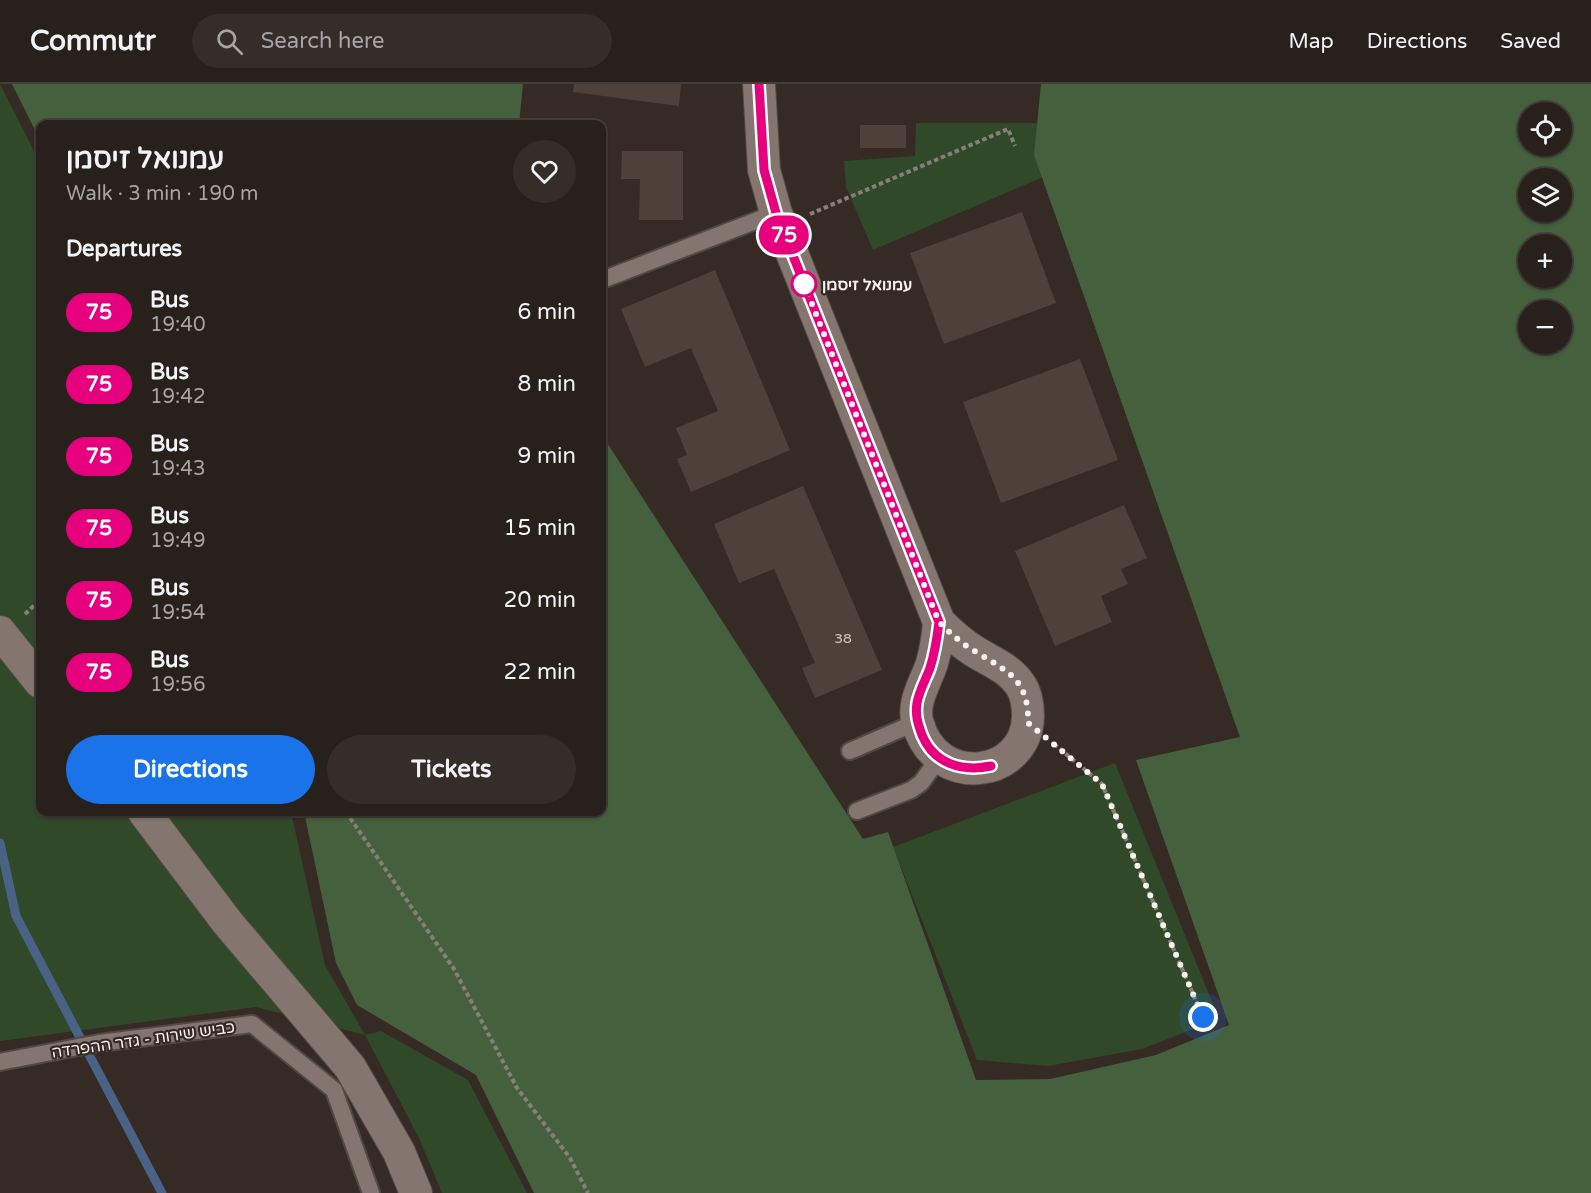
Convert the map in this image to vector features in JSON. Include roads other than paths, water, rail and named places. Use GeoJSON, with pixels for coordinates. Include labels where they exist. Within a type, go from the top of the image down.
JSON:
{"type":"FeatureCollection","features":[{"type":"Feature","properties":{"kind":"street"},"geometry":{"type":"LineString","coordinates":[[759,84],[764,170],[778,220],[939,622],[974,652],[1010,672],[1022,687],[1028,705],[1028,723],[1021,741],[1008,756],[991,766],[976,769],[957,767],[939,758],[926,744],[917,722],[917,703],[931,665],[939,622]]}},
{"type":"Feature","properties":{"kind":"street"},"geometry":{"type":"LineString","coordinates":[[0,632],[36,677]]}},
{"type":"Feature","properties":{"kind":"street"},"geometry":{"type":"LineString","coordinates":[[147,816],[227,922],[350,1067],[399,1152],[416,1193]]}},
{"type":"Feature","properties":{"kind":"lane"},"geometry":{"type":"LineString","coordinates":[[606,279],[778,220]]}},
{"type":"Feature","properties":{"kind":"lane"},"geometry":{"type":"LineString","coordinates":[[850,751],[917,722]]}},
{"type":"Feature","properties":{"kind":"lane"},"geometry":{"type":"LineString","coordinates":[[857,811],[911,790],[921,783],[939,758]]}},
{"type":"Feature","properties":{"kind":"lane","name":"כביש שירות - גדר ההפרדה"},"geometry":{"type":"LineString","coordinates":[[0,1062],[99,1042],[252,1024],[334,1090],[371,1193]]}},
{"type":"Feature","properties":{"kind":"waterway"},"geometry":{"type":"LineString","coordinates":[[0,843],[16,916],[162,1193]]}},
{"type":"Feature","properties":{"kind":"place","name":"עמנואל זיסמן"},"geometry":{"type":"Point","coordinates":[804,284]}}]}
